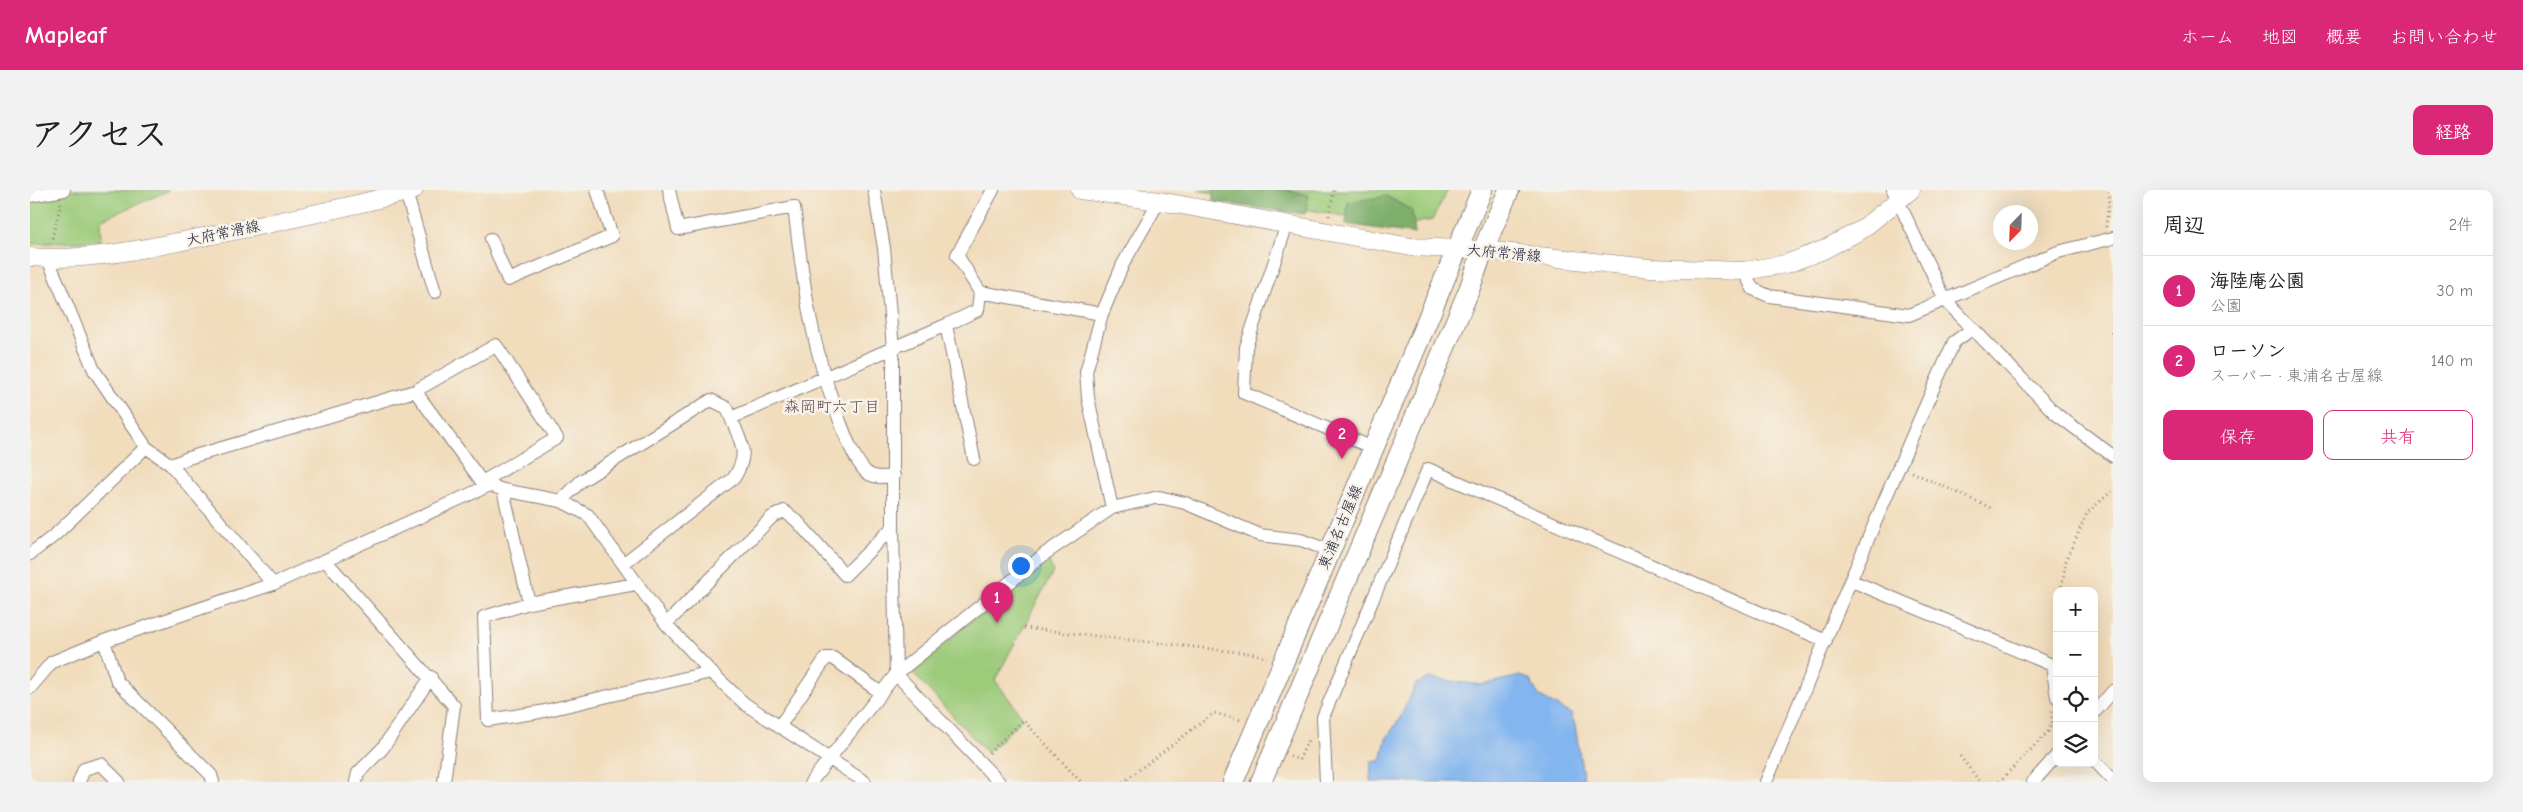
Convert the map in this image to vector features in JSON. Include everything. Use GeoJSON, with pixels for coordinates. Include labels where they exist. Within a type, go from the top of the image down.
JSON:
{"type":"FeatureCollection","features":[{"type":"Feature","properties":{"kind":"main road","name":"大府常滑線"},"geometry":{"type":"LineString","coordinates":[[1080,190],[1158,201],[1411,246],[1483,250],[1648,268],[1744,271],[1786,264],[1823,250],[1861,230],[1900,194]]}},
{"type":"Feature","properties":{"kind":"main road","name":"東浦名古屋線"},"geometry":{"type":"LineString","coordinates":[[1233,782],[1482,190]]}},
{"type":"Feature","properties":{"kind":"main road","name":"東浦名古屋線"},"geometry":{"type":"LineString","coordinates":[[1261,782],[1469,290],[1483,250],[1509,190]]}},
{"type":"Feature","properties":{"kind":"main road","name":"大府常滑線"},"geometry":{"type":"LineString","coordinates":[[30,257],[48,258],[134,251],[250,228],[410,191]]}},
{"type":"Feature","properties":{"kind":"street"},"geometry":{"type":"LineString","coordinates":[[30,196],[64,190]]}},
{"type":"Feature","properties":{"kind":"street"},"geometry":{"type":"LineString","coordinates":[[491,239],[508,280],[612,236],[597,190]]}},
{"type":"Feature","properties":{"kind":"street"},"geometry":{"type":"LineString","coordinates":[[669,190],[678,229],[794,207],[805,298],[824,378],[848,442],[866,471],[876,477],[894,476]]}},
{"type":"Feature","properties":{"kind":"street"},"geometry":{"type":"LineString","coordinates":[[874,190],[884,248],[893,348],[894,476],[892,527],[896,674],[999,782]]}},
{"type":"Feature","properties":{"kind":"street"},"geometry":{"type":"LineString","coordinates":[[731,418],[978,310],[980,292],[956,254],[994,190]]}},
{"type":"Feature","properties":{"kind":"street"},"geometry":{"type":"LineString","coordinates":[[410,191],[435,292]]}},
{"type":"Feature","properties":{"kind":"street"},"geometry":{"type":"LineString","coordinates":[[1900,194],[1945,300],[2056,414],[2113,456]]}},
{"type":"Feature","properties":{"kind":"street"},"geometry":{"type":"LineString","coordinates":[[1112,508],[1088,398],[1086,372],[1102,314],[1123,264],[1158,201]]}},
{"type":"Feature","properties":{"kind":"street"},"geometry":{"type":"LineString","coordinates":[[1287,224],[1246,347],[1244,393],[1373,448]]}},
{"type":"Feature","properties":{"kind":"street"},"geometry":{"type":"LineString","coordinates":[[1744,271],[1754,289],[1768,296],[1909,315],[2058,252],[2110,238]]}},
{"type":"Feature","properties":{"kind":"street"},"geometry":{"type":"LineString","coordinates":[[48,258],[94,370],[146,447],[171,465],[273,584]]}},
{"type":"Feature","properties":{"kind":"street"},"geometry":{"type":"LineString","coordinates":[[980,292],[1102,314]]}},
{"type":"Feature","properties":{"kind":"street"},"geometry":{"type":"LineString","coordinates":[[946,325],[974,459]]}},
{"type":"Feature","properties":{"kind":"street"},"geometry":{"type":"LineString","coordinates":[[1766,782],[1852,581],[1897,466],[1954,342],[1972,329]]}},
{"type":"Feature","properties":{"kind":"street"},"geometry":{"type":"LineString","coordinates":[[30,688],[52,662],[104,641],[273,584],[484,484],[557,438],[496,345],[415,391],[188,458],[171,465]]}},
{"type":"Feature","properties":{"kind":"street"},"geometry":{"type":"LineString","coordinates":[[415,391],[484,484],[502,490],[561,501],[588,515],[666,624],[711,672],[745,704],[866,782]]}},
{"type":"Feature","properties":{"kind":"street"},"geometry":{"type":"LineString","coordinates":[[561,501],[581,481],[711,400],[727,408],[744,452],[741,466],[734,478],[624,563]]}},
{"type":"Feature","properties":{"kind":"street"},"geometry":{"type":"LineString","coordinates":[[30,554],[54,535],[146,447]]}},
{"type":"Feature","properties":{"kind":"street"},"geometry":{"type":"LineString","coordinates":[[1326,782],[1323,717],[1428,469],[1826,641]]}},
{"type":"Feature","properties":{"kind":"street"},"geometry":{"type":"LineString","coordinates":[[502,490],[529,604]]}},
{"type":"Feature","properties":{"kind":"street"},"geometry":{"type":"LineString","coordinates":[[811,782],[896,674],[1046,553],[1112,508],[1159,496],[1185,503],[1260,534],[1301,540],[1330,551]]}},
{"type":"Feature","properties":{"kind":"street"},"geometry":{"type":"LineString","coordinates":[[666,624],[772,517],[784,511],[797,520],[846,575],[892,527]]}},
{"type":"Feature","properties":{"kind":"street"},"geometry":{"type":"LineString","coordinates":[[325,560],[431,677],[454,706],[444,782]]}},
{"type":"Feature","properties":{"kind":"street"},"geometry":{"type":"LineString","coordinates":[[1852,581],[2052,665],[2054,677]]}},
{"type":"Feature","properties":{"kind":"street"},"geometry":{"type":"LineString","coordinates":[[636,584],[529,604],[484,617],[488,720],[540,712],[711,672]]}},
{"type":"Feature","properties":{"kind":"street"},"geometry":{"type":"LineString","coordinates":[[104,641],[117,681],[211,775],[213,782]]}},
{"type":"Feature","properties":{"kind":"street"},"geometry":{"type":"LineString","coordinates":[[779,727],[826,658],[833,658],[881,692]]}},
{"type":"Feature","properties":{"kind":"street"},"geometry":{"type":"LineString","coordinates":[[356,782],[358,773],[382,749],[431,677]]}},
{"type":"Feature","properties":{"kind":"street"},"geometry":{"type":"LineString","coordinates":[[2098,708],[2113,691]]}},
{"type":"Feature","properties":{"kind":"street"},"geometry":{"type":"LineString","coordinates":[[2033,782],[2053,760]]}},
{"type":"Feature","properties":{"kind":"street"},"geometry":{"type":"LineString","coordinates":[[79,782],[84,769],[101,764],[119,782]]}},
{"type":"Feature","properties":{"kind":"street"},"geometry":{"type":"LineString","coordinates":[[2098,764],[2113,780]]}},
{"type":"Feature","properties":{"kind":"path"},"geometry":{"type":"LineString","coordinates":[[48,258],[64,190]]}},
{"type":"Feature","properties":{"kind":"path"},"geometry":{"type":"LineString","coordinates":[[1326,231],[1334,190]]}},
{"type":"Feature","properties":{"kind":"path"},"geometry":{"type":"LineString","coordinates":[[2110,190],[2105,232],[2110,238]]}},
{"type":"Feature","properties":{"kind":"path"},"geometry":{"type":"LineString","coordinates":[[1897,466],[1991,508]]}},
{"type":"Feature","properties":{"kind":"path"},"geometry":{"type":"LineString","coordinates":[[2062,587],[2066,561],[2087,513],[2113,490]]}},
{"type":"Feature","properties":{"kind":"path"},"geometry":{"type":"LineString","coordinates":[[1024,628],[1256,654],[1283,663]]}},
{"type":"Feature","properties":{"kind":"path"},"geometry":{"type":"LineString","coordinates":[[1999,782],[2048,732],[2053,714],[2049,697],[2051,690],[2053,691]]}},
{"type":"Feature","properties":{"kind":"path"},"geometry":{"type":"LineString","coordinates":[[1123,782],[1214,713],[1229,716],[1256,726]]}},
{"type":"Feature","properties":{"kind":"path"},"geometry":{"type":"LineString","coordinates":[[979,762],[1024,720],[1081,782]]}},
{"type":"Feature","properties":{"kind":"path"},"geometry":{"type":"LineString","coordinates":[[1290,756],[1299,760],[1314,728],[1323,726]]}},
{"type":"Feature","properties":{"kind":"path"},"geometry":{"type":"LineString","coordinates":[[1960,756],[1980,782]]}},
{"type":"Feature","properties":{"kind":"green space"},"geometry":{"type":"Polygon","coordinates":[[[30,190],[168,191],[100,220],[101,241],[30,244],[30,190]]]}},
{"type":"Feature","properties":{"kind":"green space"},"geometry":{"type":"Polygon","coordinates":[[[1196,190],[1448,190],[1432,220],[1401,226],[1196,190]]]}},
{"type":"Feature","properties":{"kind":"green space"},"geometry":{"type":"Polygon","coordinates":[[[1213,190],[1283,190],[1309,195],[1305,214],[1213,202],[1213,190]]]}},
{"type":"Feature","properties":{"kind":"green space"},"geometry":{"type":"Polygon","coordinates":[[[1387,196],[1412,211],[1415,234],[1346,224],[1348,202],[1387,196]]]}},
{"type":"Feature","properties":{"kind":"green space"},"geometry":{"type":"Polygon","coordinates":[[[1046,553],[1053,572],[995,680],[1023,718],[987,753],[913,673],[1046,553]]]}},
{"type":"Feature","properties":{"kind":"water"},"geometry":{"type":"Polygon","coordinates":[[[1520,676],[1529,679],[1540,697],[1571,714],[1575,725],[1584,782],[1370,782],[1371,761],[1381,761],[1386,739],[1400,718],[1416,684],[1429,678],[1482,685],[1520,676]]]}},
{"type":"Feature","properties":{"kind":"place","name":"ローソン"},"geometry":{"type":"Point","coordinates":[1342,459]}},
{"type":"Feature","properties":{"kind":"place","name":"海陸庵公園"},"geometry":{"type":"Point","coordinates":[997,623]}},
{"type":"Feature","properties":{"kind":"district","name":"森岡町六丁目"},"geometry":{"type":"Point","coordinates":[832,407]}}]}
